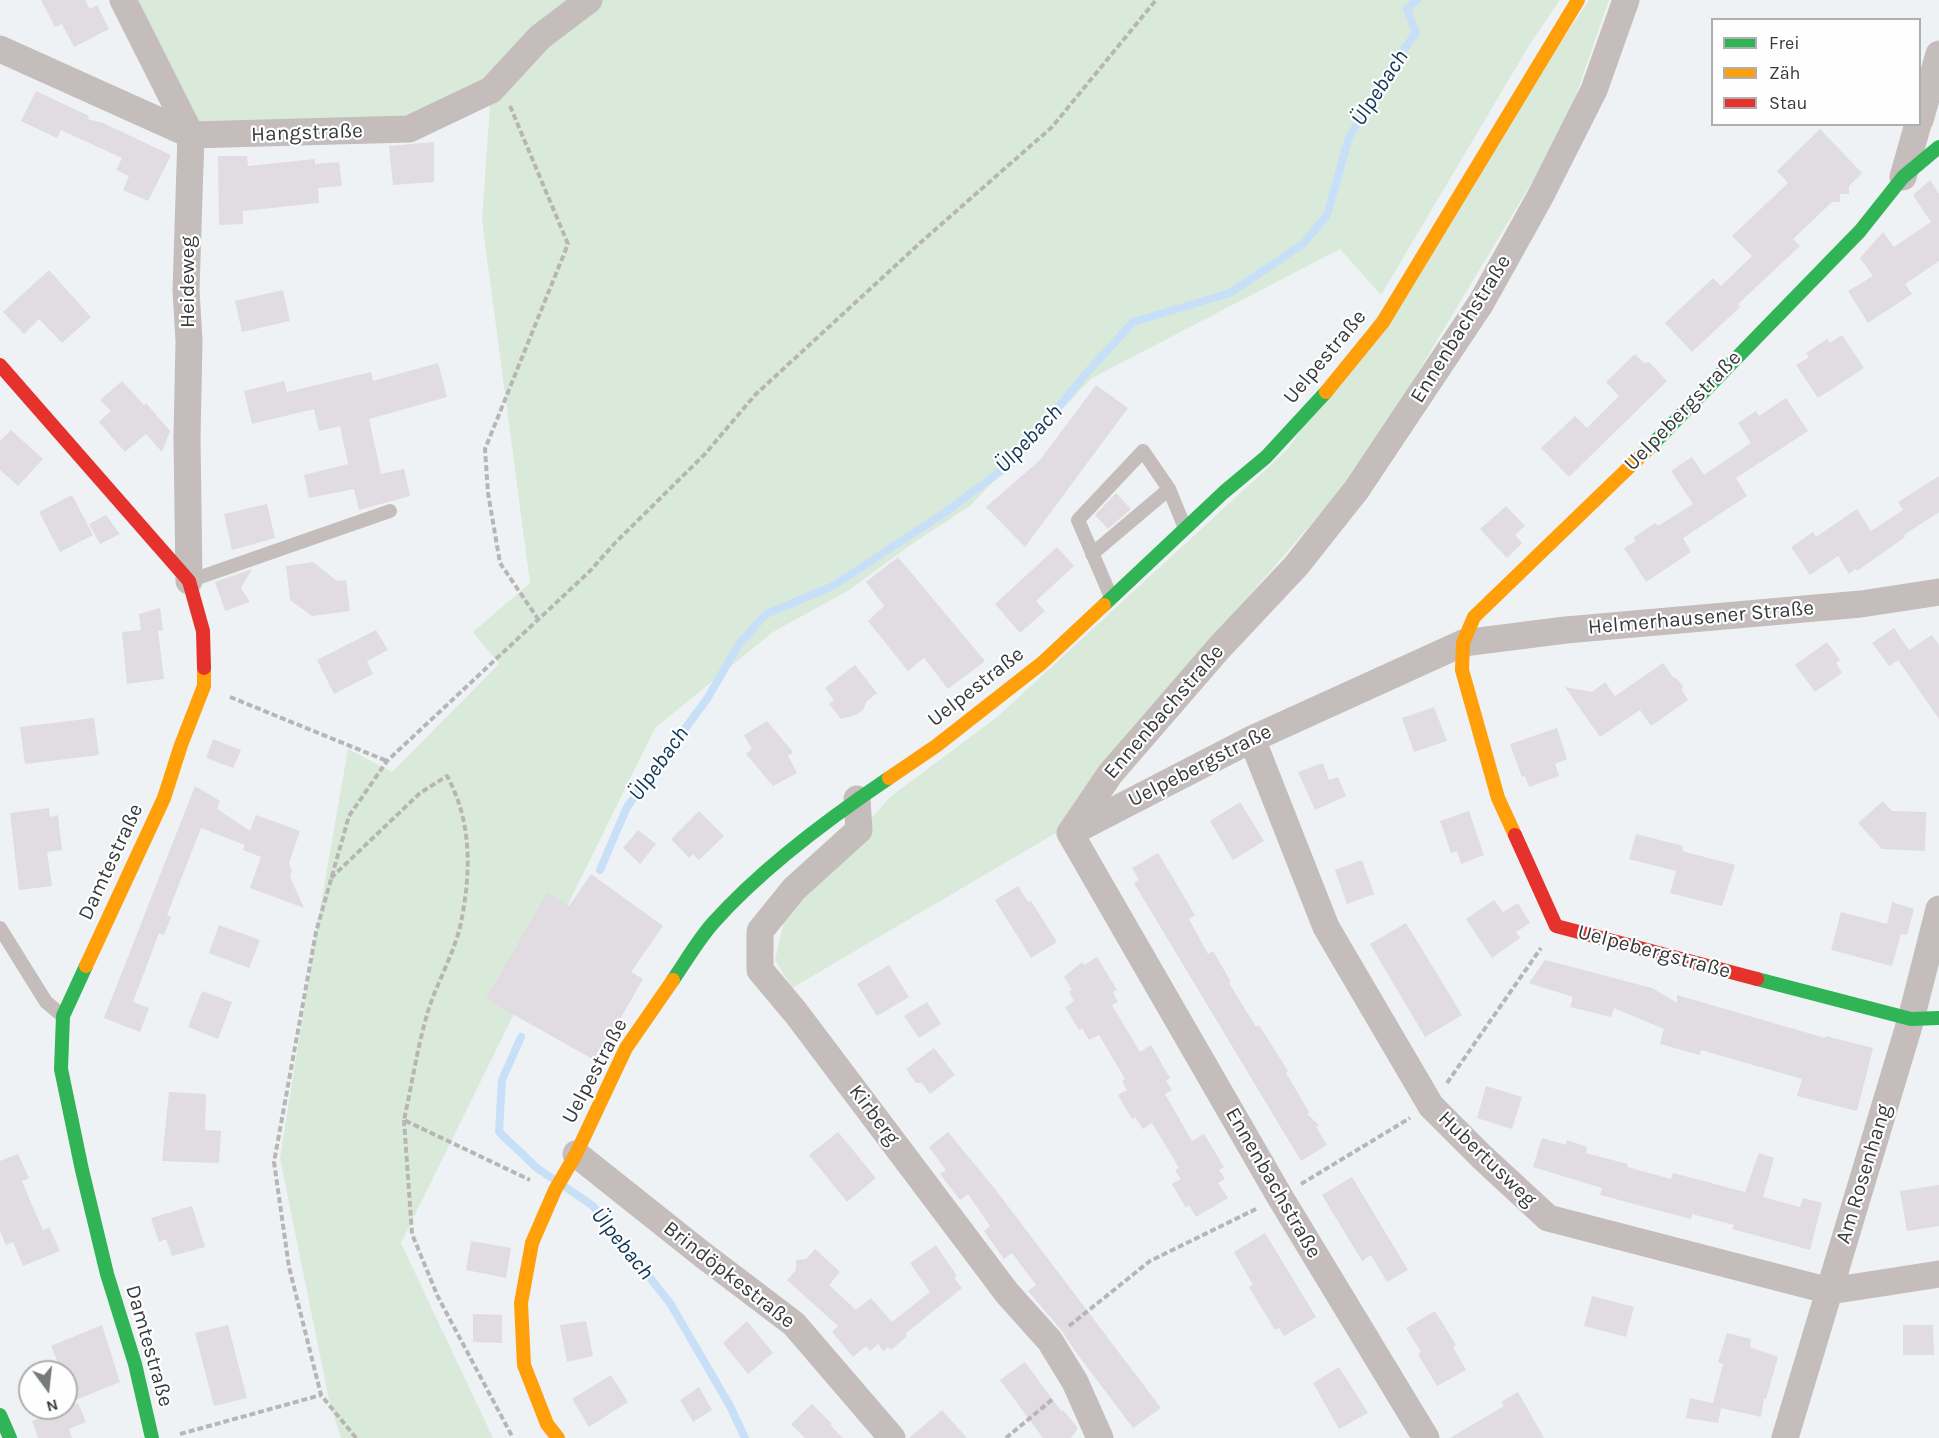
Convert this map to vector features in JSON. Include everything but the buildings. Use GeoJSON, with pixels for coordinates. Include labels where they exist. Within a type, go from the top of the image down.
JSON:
{"type":"FeatureCollection","features":[{"type":"Feature","properties":{"kind":"street","name":"Heideweg"},"geometry":{"type":"LineString","coordinates":[[123,0],[190,135],[186,290],[189,341],[187,438],[189,581]]}},
{"type":"Feature","properties":{"kind":"street","name":"Hangstraße"},"geometry":{"type":"LineString","coordinates":[[0,49],[190,135],[409,129],[491,90],[540,37],[589,0]]}},
{"type":"Feature","properties":{"kind":"street","name":"Uelpestraße"},"geometry":{"type":"LineString","coordinates":[[558,1438],[547,1424],[524,1365],[520,1303],[532,1243],[554,1191],[626,1048],[712,924],[807,836],[936,746],[1042,663],[1224,492],[1266,457],[1333,385],[1383,322],[1578,0]]}},
{"type":"Feature","properties":{"kind":"street","name":"Ennenbachstraße"},"geometry":{"type":"LineString","coordinates":[[1426,1438],[1280,1197],[1070,832],[1110,774],[1220,648],[1296,566],[1370,470],[1481,303],[1540,197],[1594,90],[1626,0]]}},
{"type":"Feature","properties":{"kind":"street","name":"Uelpebergstraße"},"geometry":{"type":"LineString","coordinates":[[1921,115],[1939,54]]}},
{"type":"Feature","properties":{"kind":"street","name":"Uelpebergstraße"},"geometry":{"type":"LineString","coordinates":[[1903,177],[1918,126]]}},
{"type":"Feature","properties":{"kind":"street","name":"Uelpebergstraße"},"geometry":{"type":"LineString","coordinates":[[1939,147],[1903,177],[1860,231],[1754,338],[1665,433],[1474,617],[1463,643],[1462,670],[1498,798],[1556,926],[1911,1019],[1939,1018]]}},
{"type":"Feature","properties":{"kind":"street","name":"Damtestraße"},"geometry":{"type":"LineString","coordinates":[[0,365],[189,581],[204,631],[204,686],[181,745],[164,798],[63,1016],[61,1069],[82,1170],[107,1274],[135,1364],[152,1438]]}},
{"type":"Feature","properties":{"kind":"street","name":"Helmerhausener Straße"},"geometry":{"type":"LineString","coordinates":[[1463,643],[1566,630],[1861,604],[1939,592]]}},
{"type":"Feature","properties":{"kind":"street","name":"Uelpebergstraße"},"geometry":{"type":"LineString","coordinates":[[1070,832],[1252,739],[1463,643]]}},
{"type":"Feature","properties":{"kind":"street","name":"Hubertusweg"},"geometry":{"type":"LineString","coordinates":[[1252,739],[1326,927],[1431,1106],[1548,1218],[1830,1291],[1939,1274]]}},
{"type":"Feature","properties":{"kind":"street","name":"Kirberg"},"geometry":{"type":"LineString","coordinates":[[857,799],[859,830],[794,889],[760,931],[760,970],[803,1022],[1007,1293],[1050,1341],[1075,1382],[1100,1438]]}},
{"type":"Feature","properties":{"kind":"street","name":"Am Rosenhang"},"geometry":{"type":"LineString","coordinates":[[1785,1438],[1911,1019],[1939,909]]}},
{"type":"Feature","properties":{"kind":"street","name":"Brindöpkestraße"},"geometry":{"type":"LineString","coordinates":[[571,1161],[703,1255],[794,1324],[892,1438]]}},
{"type":"Feature","properties":{"kind":"street"},"geometry":{"type":"LineString","coordinates":[[0,1415],[10,1438]]}},
{"type":"Feature","properties":{"kind":"lane"},"geometry":{"type":"LineString","coordinates":[[1112,599],[1078,520],[1143,451],[1169,489],[1185,528]]}},
{"type":"Feature","properties":{"kind":"lane"},"geometry":{"type":"LineString","coordinates":[[1092,554],[1169,489]]}},
{"type":"Feature","properties":{"kind":"lane"},"geometry":{"type":"LineString","coordinates":[[189,581],[390,511]]}},
{"type":"Feature","properties":{"kind":"lane"},"geometry":{"type":"LineString","coordinates":[[0,928],[46,1002],[63,1016]]}},
{"type":"Feature","properties":{"kind":"path"},"geometry":{"type":"LineString","coordinates":[[356,1438],[321,1395],[290,1268],[274,1162],[316,932],[350,816],[387,761],[589,572],[705,454],[755,395],[920,243],[1052,127],[1156,0]]}},
{"type":"Feature","properties":{"kind":"path"},"geometry":{"type":"LineString","coordinates":[[500,80],[568,244],[485,449],[488,493],[500,563],[538,619]]}},
{"type":"Feature","properties":{"kind":"path"},"geometry":{"type":"LineString","coordinates":[[204,686],[387,761]]}},
{"type":"Feature","properties":{"kind":"path"},"geometry":{"type":"LineString","coordinates":[[331,878],[420,793],[447,776],[461,805],[466,825],[468,874],[459,928],[429,1011],[404,1120],[412,1234],[438,1297],[513,1438]]}},
{"type":"Feature","properties":{"kind":"path"},"geometry":{"type":"LineString","coordinates":[[1050,1341],[1150,1261],[1280,1197],[1431,1106],[1556,926]]}},
{"type":"Feature","properties":{"kind":"path"},"geometry":{"type":"LineString","coordinates":[[404,1120],[554,1191]]}},
{"type":"Feature","properties":{"kind":"path"},"geometry":{"type":"LineString","coordinates":[[1006,1438],[1075,1382]]}},
{"type":"Feature","properties":{"kind":"path"},"geometry":{"type":"LineString","coordinates":[[178,1435],[321,1395]]}},
{"type":"Feature","properties":{"kind":"green space"},"geometry":{"type":"Polygon","coordinates":[[[123,0],[1560,0],[1530,44],[1381,295],[1340,249],[1092,378],[970,506],[849,590],[773,632],[655,728],[401,1243],[493,1438],[341,1438],[329,1400],[280,1158],[348,749],[392,772],[499,664],[473,632],[530,583],[482,220],[491,91],[409,129],[191,135],[123,0]]]}},
{"type":"Feature","properties":{"kind":"green space"},"geometry":{"type":"Polygon","coordinates":[[[1589,0],[1609,0],[1565,127],[1363,464],[1137,722],[1061,830],[792,988],[775,960],[785,917],[890,797],[997,717],[1288,449],[1589,0]]]}},
{"type":"Feature","properties":{"kind":"waterway","name":"Ülpebach"},"geometry":{"type":"LineString","coordinates":[[600,870],[627,807],[707,699],[739,644],[766,614],[833,586],[947,511],[1014,461],[1084,376],[1133,322],[1230,293],[1303,244],[1327,215],[1349,137],[1399,56],[1416,33],[1407,9],[1417,0]]}},
{"type":"Feature","properties":{"kind":"waterway","name":"Ülpebach"},"geometry":{"type":"LineString","coordinates":[[521,1037],[502,1080],[499,1132],[538,1169],[552,1178]]}},
{"type":"Feature","properties":{"kind":"waterway","name":"Ülpebach"},"geometry":{"type":"LineString","coordinates":[[564,1186],[593,1206],[670,1303],[730,1406],[745,1438]]}},
{"type":"Feature","properties":{"kind":"traffic: fast"},"geometry":{"type":"LineString","coordinates":[[1647,450],[1860,231],[1903,177],[1939,147]]}},
{"type":"Feature","properties":{"kind":"traffic: fast"},"geometry":{"type":"LineString","coordinates":[[1104,605],[1224,492],[1266,457],[1326,392]]}},
{"type":"Feature","properties":{"kind":"traffic: fast"},"geometry":{"type":"LineString","coordinates":[[673,980],[697,943],[753,883],[819,827],[889,778]]}},
{"type":"Feature","properties":{"kind":"traffic: fast"},"geometry":{"type":"LineString","coordinates":[[86,966],[63,1016],[61,1069],[107,1274],[135,1364],[152,1438]]}},
{"type":"Feature","properties":{"kind":"traffic: fast"},"geometry":{"type":"LineString","coordinates":[[1757,979],[1911,1019],[1939,1018]]}},
{"type":"Feature","properties":{"kind":"traffic: fast"},"geometry":{"type":"LineString","coordinates":[[0,1415],[10,1438]]}},
{"type":"Feature","properties":{"kind":"traffic: slow"},"geometry":{"type":"LineString","coordinates":[[1326,392],[1383,322],[1578,0]]}},
{"type":"Feature","properties":{"kind":"traffic: slow"},"geometry":{"type":"LineString","coordinates":[[1515,835],[1498,798],[1462,670],[1463,643],[1474,617],[1647,450]]}},
{"type":"Feature","properties":{"kind":"traffic: slow"},"geometry":{"type":"LineString","coordinates":[[889,778],[936,746],[1042,663],[1104,605]]}},
{"type":"Feature","properties":{"kind":"traffic: slow"},"geometry":{"type":"LineString","coordinates":[[86,966],[164,798],[181,745],[204,686],[204,668]]}},
{"type":"Feature","properties":{"kind":"traffic: slow"},"geometry":{"type":"LineString","coordinates":[[558,1438],[547,1424],[524,1365],[521,1303],[532,1243],[555,1190],[576,1154],[626,1048],[673,980]]}},
{"type":"Feature","properties":{"kind":"traffic: jam"},"geometry":{"type":"LineString","coordinates":[[0,365],[189,581],[203,631],[204,668]]}},
{"type":"Feature","properties":{"kind":"traffic: jam"},"geometry":{"type":"LineString","coordinates":[[1515,835],[1556,926],[1757,979]]}}]}
